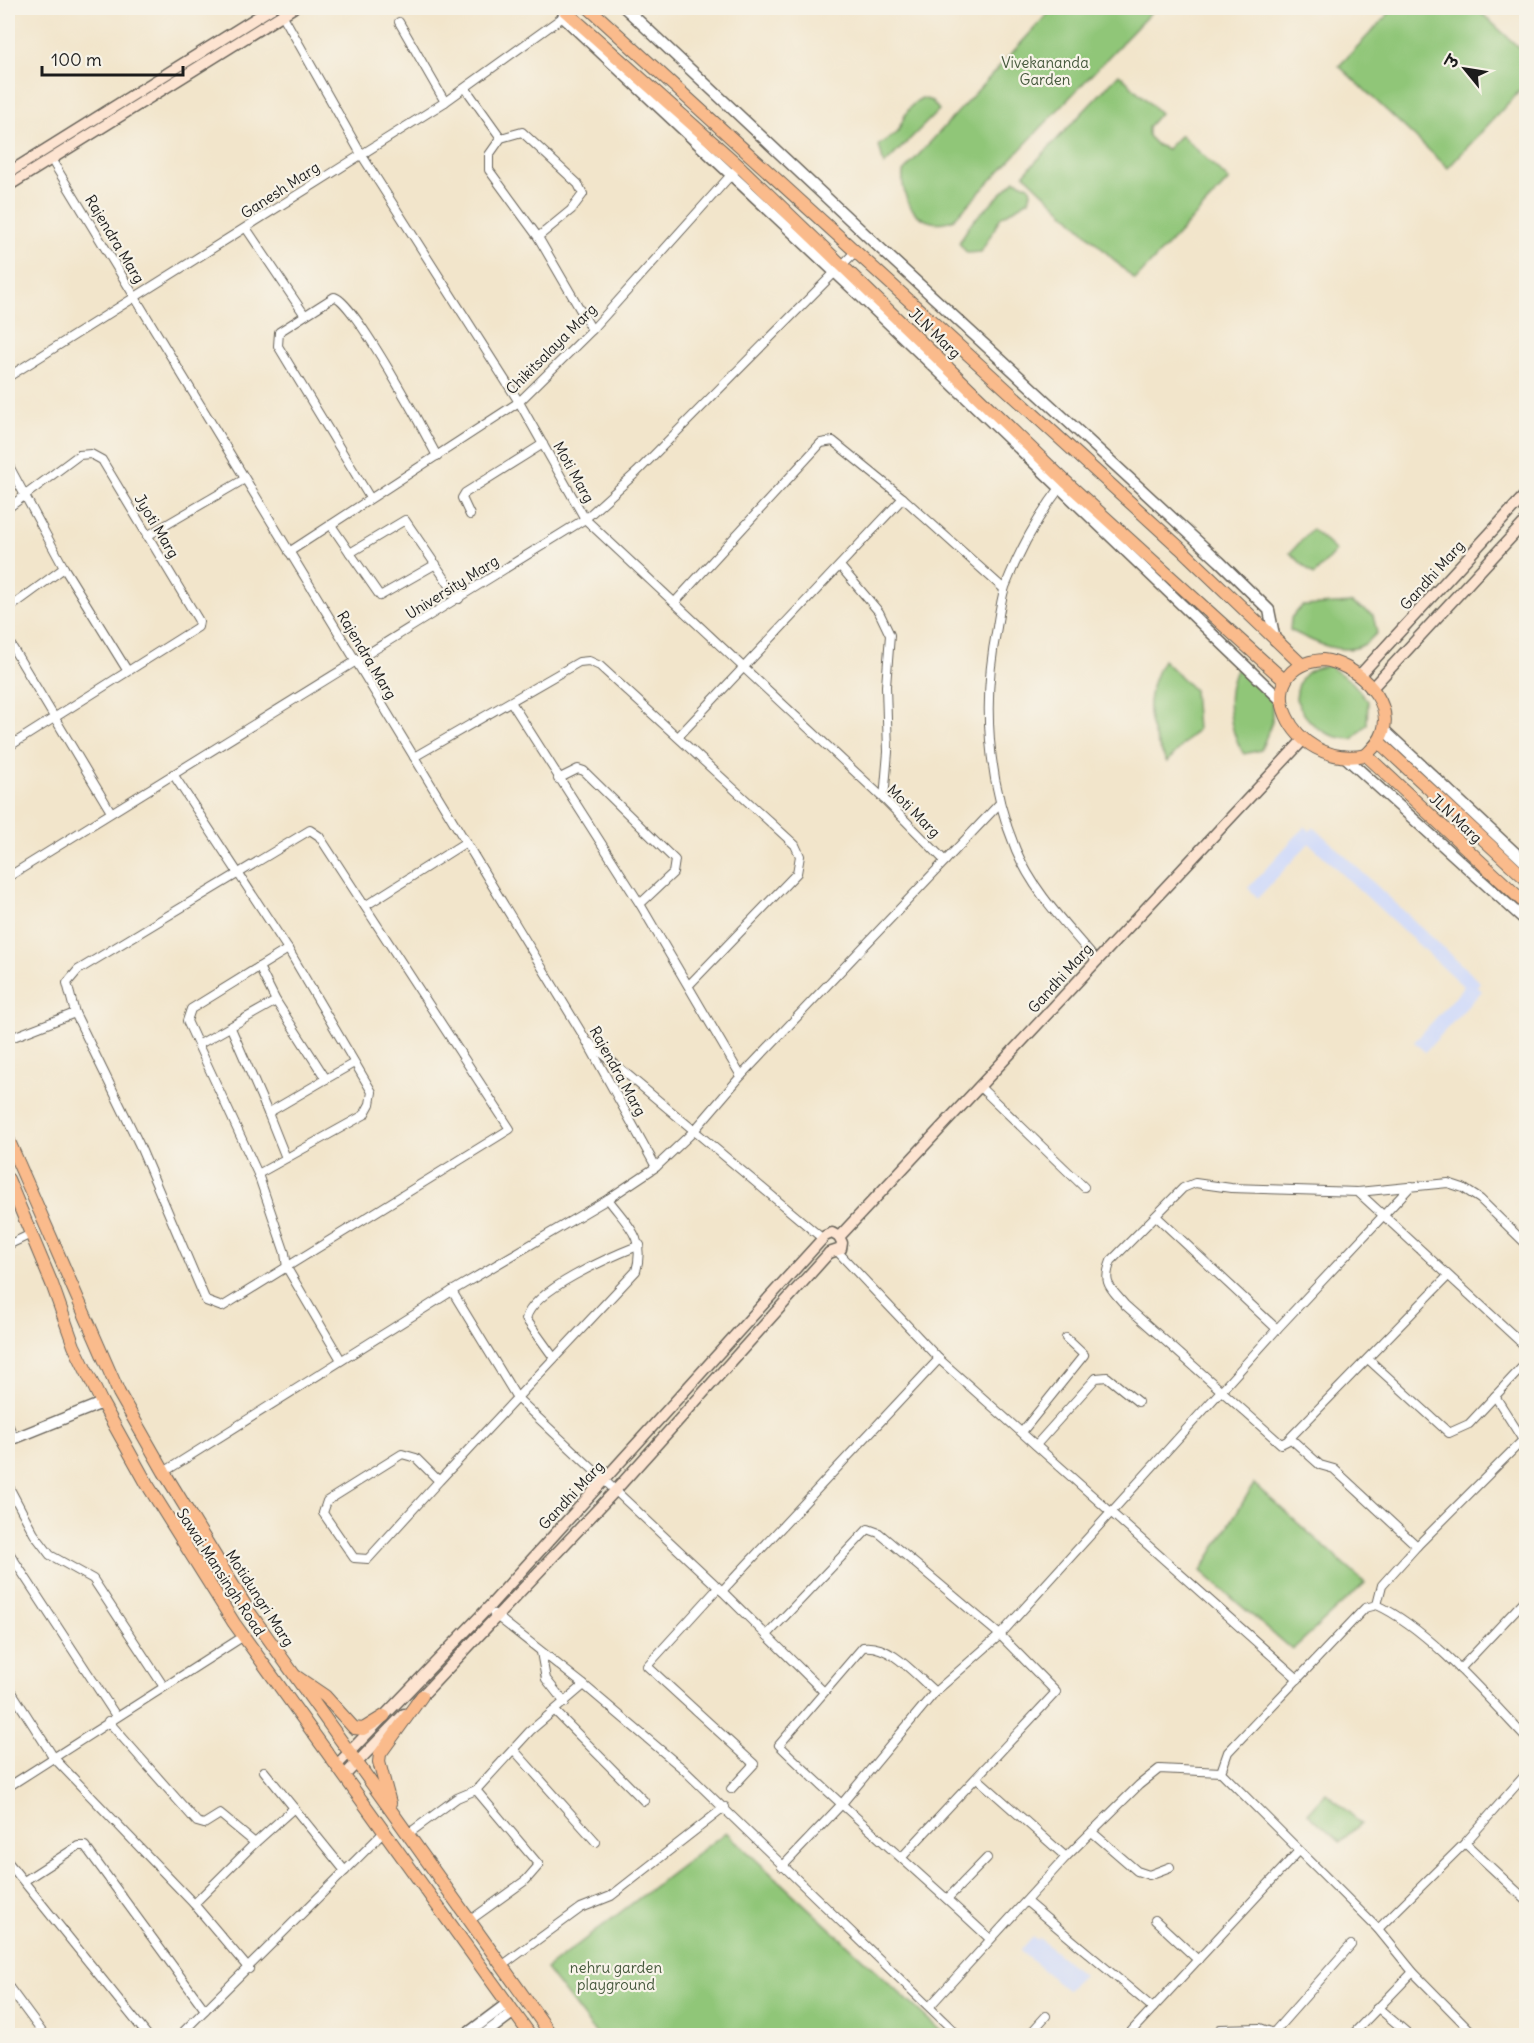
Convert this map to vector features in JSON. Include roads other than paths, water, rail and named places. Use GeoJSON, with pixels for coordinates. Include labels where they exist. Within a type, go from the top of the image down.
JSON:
{"type":"FeatureCollection","features":[{"type":"Feature","properties":{"kind":"main road"},"geometry":{"type":"LineString","coordinates":[[8,173],[272,8]]}},
{"type":"Feature","properties":{"kind":"main road"},"geometry":{"type":"LineString","coordinates":[[8,186],[293,8]]}},
{"type":"Feature","properties":{"kind":"main road","name":"JLN Marg"},"geometry":{"type":"LineString","coordinates":[[552,8],[565,14],[735,171],[1063,484],[1285,681]]}},
{"type":"Feature","properties":{"kind":"main road","name":"JLN Marg"},"geometry":{"type":"LineString","coordinates":[[589,8],[1081,460],[1180,548],[1300,664]]}},
{"type":"Feature","properties":{"kind":"main road","name":"Gandhi Marg"},"geometry":{"type":"LineString","coordinates":[[1359,676],[1527,494]]}},
{"type":"Feature","properties":{"kind":"main road"},"geometry":{"type":"LineString","coordinates":[[1371,689],[1527,520]]}},
{"type":"Feature","properties":{"kind":"main road"},"geometry":{"type":"LineString","coordinates":[[1323,660],[1336,662],[1359,676],[1371,689],[1382,708],[1384,730],[1379,742],[1366,755],[1344,756],[1317,750],[1303,740],[1291,726],[1284,712],[1282,701],[1285,681],[1292,670],[1300,664],[1323,660]]}},
{"type":"Feature","properties":{"kind":"main road","name":"Gandhi Marg"},"geometry":{"type":"LineString","coordinates":[[839,1237],[1303,740]]}},
{"type":"Feature","properties":{"kind":"main road","name":"JLN Marg"},"geometry":{"type":"LineString","coordinates":[[1379,742],[1527,879]]}},
{"type":"Feature","properties":{"kind":"main road","name":"JLN Marg"},"geometry":{"type":"LineString","coordinates":[[1366,755],[1527,904]]}},
{"type":"Feature","properties":{"kind":"main road","name":"Motidungri Marg"},"geometry":{"type":"LineString","coordinates":[[8,1139],[119,1393],[164,1472],[250,1613],[552,2036]]}},
{"type":"Feature","properties":{"kind":"main road","name":"Sawai Mansingh Road"},"geometry":{"type":"LineString","coordinates":[[8,1179],[74,1346],[102,1403],[153,1494],[244,1636],[531,2036]]}},
{"type":"Feature","properties":{"kind":"main road"},"geometry":{"type":"LineString","coordinates":[[392,1811],[379,1762],[380,1754],[422,1696],[491,1612],[614,1492],[834,1252],[842,1243],[839,1237],[832,1233],[822,1240],[823,1249],[834,1252]]}},
{"type":"Feature","properties":{"kind":"main road","name":"Gandhi Marg"},"geometry":{"type":"LineString","coordinates":[[354,1757],[384,1716],[491,1612],[604,1482],[822,1240]]}},
{"type":"Feature","properties":{"kind":"main road"},"geometry":{"type":"LineString","coordinates":[[293,1675],[309,1683],[325,1696],[348,1724],[356,1729],[363,1729],[384,1716]]}},
{"type":"Feature","properties":{"kind":"main road"},"geometry":{"type":"LineString","coordinates":[[341,1770],[422,1696]]}},
{"type":"Feature","properties":{"kind":"street"},"geometry":{"type":"LineString","coordinates":[[625,8],[880,249],[1219,561],[1269,610],[1275,640]]}},
{"type":"Feature","properties":{"kind":"street","name":"Moti Marg"},"geometry":{"type":"LineString","coordinates":[[282,14],[362,154],[519,402],[585,519],[884,799],[945,861]]}},
{"type":"Feature","properties":{"kind":"street","name":"Ganesh Marg"},"geometry":{"type":"LineString","coordinates":[[8,377],[446,102],[565,14]]}},
{"type":"Feature","properties":{"kind":"street"},"geometry":{"type":"LineString","coordinates":[[399,22],[446,102]]}},
{"type":"Feature","properties":{"kind":"street"},"geometry":{"type":"LineString","coordinates":[[466,88],[501,138]]}},
{"type":"Feature","properties":{"kind":"street"},"geometry":{"type":"LineString","coordinates":[[538,237],[571,210],[583,194],[578,184],[522,132],[501,138],[489,156],[489,170],[538,237],[592,330]]}},
{"type":"Feature","properties":{"kind":"street","name":"Rajendra Marg"},"geometry":{"type":"LineString","coordinates":[[51,159],[243,480],[586,1040],[656,1167]]}},
{"type":"Feature","properties":{"kind":"street","name":"Chikitsalaya Marg"},"geometry":{"type":"LineString","coordinates":[[289,552],[519,402],[592,330],[735,171]]}},
{"type":"Feature","properties":{"kind":"street"},"geometry":{"type":"LineString","coordinates":[[246,228],[304,314]]}},
{"type":"Feature","properties":{"kind":"street","name":"University Marg"},"geometry":{"type":"LineString","coordinates":[[8,877],[585,519],[637,472],[856,251]]}},
{"type":"Feature","properties":{"kind":"street"},"geometry":{"type":"LineString","coordinates":[[370,498],[278,346],[279,332],[304,314],[334,297],[345,301],[377,350],[437,456]]}},
{"type":"Feature","properties":{"kind":"street"},"geometry":{"type":"LineString","coordinates":[[675,602],[821,443],[833,441],[903,498],[1004,589]]}},
{"type":"Feature","properties":{"kind":"street"},"geometry":{"type":"LineString","coordinates":[[470,515],[462,498],[465,493],[543,444]]}},
{"type":"Feature","properties":{"kind":"street","name":"Jyoti Marg"},"geometry":{"type":"LineString","coordinates":[[25,497],[79,455],[91,454],[102,460],[199,621],[198,627],[127,670]]}},
{"type":"Feature","properties":{"kind":"street"},"geometry":{"type":"LineString","coordinates":[[8,464],[64,568],[127,670],[8,747]]}},
{"type":"Feature","properties":{"kind":"street"},"geometry":{"type":"LineString","coordinates":[[147,536],[243,480]]}},
{"type":"Feature","properties":{"kind":"street"},"geometry":{"type":"LineString","coordinates":[[1096,960],[1043,899],[1017,851],[1000,803],[991,758],[988,699],[993,644],[1004,589],[1027,540],[1063,484],[1282,701]]}},
{"type":"Feature","properties":{"kind":"street"},"geometry":{"type":"LineString","coordinates":[[8,508],[25,497]]}},
{"type":"Feature","properties":{"kind":"street"},"geometry":{"type":"LineString","coordinates":[[678,737],[903,498]]}},
{"type":"Feature","properties":{"kind":"street"},"geometry":{"type":"LineString","coordinates":[[350,553],[405,520],[459,599]]}},
{"type":"Feature","properties":{"kind":"street"},"geometry":{"type":"LineString","coordinates":[[331,525],[380,596],[435,564]]}},
{"type":"Feature","properties":{"kind":"street"},"geometry":{"type":"LineString","coordinates":[[840,566],[879,612],[890,635],[886,686],[888,752],[884,799]]}},
{"type":"Feature","properties":{"kind":"street"},"geometry":{"type":"LineString","coordinates":[[8,609],[64,568]]}},
{"type":"Feature","properties":{"kind":"street"},"geometry":{"type":"LineString","coordinates":[[8,640],[111,812]]}},
{"type":"Feature","properties":{"kind":"street"},"geometry":{"type":"LineString","coordinates":[[414,757],[579,662],[589,660],[600,666],[795,845],[800,856],[797,873],[689,985]]}},
{"type":"Feature","properties":{"kind":"street"},"geometry":{"type":"LineString","coordinates":[[511,702],[558,779],[640,904],[741,1076]]}},
{"type":"Feature","properties":{"kind":"street"},"geometry":{"type":"LineString","coordinates":[[1384,730],[1527,863]]}},
{"type":"Feature","properties":{"kind":"street"},"geometry":{"type":"LineString","coordinates":[[1344,756],[1527,921]]}},
{"type":"Feature","properties":{"kind":"street"},"geometry":{"type":"LineString","coordinates":[[558,779],[578,770],[585,771],[675,860],[674,873],[640,904]]}},
{"type":"Feature","properties":{"kind":"street"},"geometry":{"type":"LineString","coordinates":[[173,774],[288,950],[372,1092],[370,1104],[364,1114],[258,1174]]}},
{"type":"Feature","properties":{"kind":"street"},"geometry":{"type":"LineString","coordinates":[[164,1472],[452,1291],[608,1199],[656,1167],[693,1132],[741,1076],[1000,803]]}},
{"type":"Feature","properties":{"kind":"street"},"geometry":{"type":"LineString","coordinates":[[310,830],[319,836],[510,1129],[222,1307],[206,1301],[139,1144],[75,1013],[67,988],[71,976],[78,970],[237,875],[310,830]]}},
{"type":"Feature","properties":{"kind":"street"},"geometry":{"type":"LineString","coordinates":[[365,906],[466,842]]}},
{"type":"Feature","properties":{"kind":"street"},"geometry":{"type":"LineString","coordinates":[[288,950],[191,1009],[187,1021],[258,1174],[285,1253],[287,1268],[341,1360]]}},
{"type":"Feature","properties":{"kind":"street"},"geometry":{"type":"LineString","coordinates":[[259,968],[276,1001],[326,1079]]}},
{"type":"Feature","properties":{"kind":"street"},"geometry":{"type":"LineString","coordinates":[[198,1045],[276,1001]]}},
{"type":"Feature","properties":{"kind":"street"},"geometry":{"type":"LineString","coordinates":[[8,1040],[75,1013]]}},
{"type":"Feature","properties":{"kind":"street"},"geometry":{"type":"LineString","coordinates":[[231,1028],[286,1158]]}},
{"type":"Feature","properties":{"kind":"street"},"geometry":{"type":"LineString","coordinates":[[586,1040],[822,1240]]}},
{"type":"Feature","properties":{"kind":"street"},"geometry":{"type":"LineString","coordinates":[[268,1113],[354,1063]]}},
{"type":"Feature","properties":{"kind":"street"},"geometry":{"type":"LineString","coordinates":[[979,1086],[1084,1187]]}},
{"type":"Feature","properties":{"kind":"street"},"geometry":{"type":"LineString","coordinates":[[1448,1276],[1290,1438],[1281,1444],[1125,1305],[1109,1286],[1106,1275],[1111,1261],[1183,1188],[1195,1183],[1231,1188],[1358,1192],[1448,1183],[1463,1188],[1480,1199],[1527,1244]]}},
{"type":"Feature","properties":{"kind":"street"},"geometry":{"type":"LineString","coordinates":[[782,1867],[840,1806],[935,1692],[1000,1635],[1277,1329],[1411,1186]]}},
{"type":"Feature","properties":{"kind":"street"},"geometry":{"type":"LineString","coordinates":[[1358,1192],[1527,1347]]}},
{"type":"Feature","properties":{"kind":"street"},"geometry":{"type":"LineString","coordinates":[[439,1480],[416,1458],[402,1454],[327,1501],[323,1513],[354,1558],[368,1558],[636,1271],[641,1255],[640,1245],[608,1199]]}},
{"type":"Feature","properties":{"kind":"street"},"geometry":{"type":"LineString","coordinates":[[1156,1216],[1277,1329]]}},
{"type":"Feature","properties":{"kind":"street"},"geometry":{"type":"LineString","coordinates":[[8,1245],[31,1234]]}},
{"type":"Feature","properties":{"kind":"street"},"geometry":{"type":"LineString","coordinates":[[554,1359],[526,1319],[533,1304],[596,1264],[640,1245]]}},
{"type":"Feature","properties":{"kind":"street"},"geometry":{"type":"LineString","coordinates":[[834,1252],[939,1359],[1298,1678]]}},
{"type":"Feature","properties":{"kind":"street"},"geometry":{"type":"LineString","coordinates":[[452,1291],[517,1398],[614,1492],[720,1589],[823,1691]]}},
{"type":"Feature","properties":{"kind":"street"},"geometry":{"type":"LineString","coordinates":[[1022,1432],[1084,1355],[1066,1338]]}},
{"type":"Feature","properties":{"kind":"street"},"geometry":{"type":"LineString","coordinates":[[731,1789],[754,1764],[647,1666],[939,1359]]}},
{"type":"Feature","properties":{"kind":"street"},"geometry":{"type":"LineString","coordinates":[[1368,1359],[1449,1434],[1469,1424],[1527,1363]]}},
{"type":"Feature","properties":{"kind":"street"},"geometry":{"type":"LineString","coordinates":[[1036,1445],[1096,1378],[1107,1377],[1138,1402]]}},
{"type":"Feature","properties":{"kind":"street"},"geometry":{"type":"LineString","coordinates":[[1377,1605],[1382,1585],[1417,1546],[1525,1441],[1495,1396]]}},
{"type":"Feature","properties":{"kind":"street"},"geometry":{"type":"LineString","coordinates":[[8,1424],[10,1440],[102,1403]]}},
{"type":"Feature","properties":{"kind":"street"},"geometry":{"type":"LineString","coordinates":[[1290,1438],[1320,1466],[1334,1469],[1417,1546]]}},
{"type":"Feature","properties":{"kind":"street"},"geometry":{"type":"LineString","coordinates":[[8,1485],[34,1534],[50,1555],[80,1569],[98,1585],[164,1687]]}},
{"type":"Feature","properties":{"kind":"street"},"geometry":{"type":"LineString","coordinates":[[767,1635],[868,1529],[879,1533],[1000,1635],[1056,1692],[902,1857]]}},
{"type":"Feature","properties":{"kind":"street"},"geometry":{"type":"LineString","coordinates":[[8,1551],[10,1561],[116,1716]]}},
{"type":"Feature","properties":{"kind":"street"},"geometry":{"type":"LineString","coordinates":[[1460,1669],[1527,1599]]}},
{"type":"Feature","properties":{"kind":"street"},"geometry":{"type":"LineString","coordinates":[[1221,1772],[1228,1752],[1365,1608],[1377,1605],[1395,1613],[1460,1669],[1527,1738]]}},
{"type":"Feature","properties":{"kind":"street"},"geometry":{"type":"LineString","coordinates":[[491,1612],[584,1685],[725,1808],[782,1867],[959,2036]]}},
{"type":"Feature","properties":{"kind":"street"},"geometry":{"type":"LineString","coordinates":[[8,1786],[244,1636]]}},
{"type":"Feature","properties":{"kind":"street"},"geometry":{"type":"LineString","coordinates":[[935,1692],[883,1649],[873,1646],[863,1647],[779,1745],[840,1806],[902,1857],[989,1938]]}},
{"type":"Feature","properties":{"kind":"street"},"geometry":{"type":"LineString","coordinates":[[541,1652],[546,1679],[565,1703]]}},
{"type":"Feature","properties":{"kind":"street"},"geometry":{"type":"LineString","coordinates":[[408,1834],[457,1798],[476,1790],[530,1731],[584,1685]]}},
{"type":"Feature","properties":{"kind":"street"},"geometry":{"type":"LineString","coordinates":[[8,1688],[54,1758],[194,1904],[249,1969]]}},
{"type":"Feature","properties":{"kind":"street"},"geometry":{"type":"LineString","coordinates":[[555,1711],[644,1800]]}},
{"type":"Feature","properties":{"kind":"street"},"geometry":{"type":"LineString","coordinates":[[108,1721],[197,1822],[204,1824],[220,1814],[255,1843]]}},
{"type":"Feature","properties":{"kind":"street"},"geometry":{"type":"LineString","coordinates":[[514,1750],[596,1842]]}},
{"type":"Feature","properties":{"kind":"street"},"geometry":{"type":"LineString","coordinates":[[930,2007],[989,1938],[1027,1902],[1066,1857],[1139,1785],[1159,1769],[1221,1772],[1378,1929],[1413,1972],[1476,2036]]}},
{"type":"Feature","properties":{"kind":"street"},"geometry":{"type":"LineString","coordinates":[[264,1771],[345,1871]]}},
{"type":"Feature","properties":{"kind":"street"},"geometry":{"type":"LineString","coordinates":[[1378,1929],[1465,1843],[1527,1774]]}},
{"type":"Feature","properties":{"kind":"street"},"geometry":{"type":"LineString","coordinates":[[977,1778],[1066,1857]]}},
{"type":"Feature","properties":{"kind":"street"},"geometry":{"type":"LineString","coordinates":[[469,1921],[526,1880],[539,1865],[476,1790]]}},
{"type":"Feature","properties":{"kind":"street"},"geometry":{"type":"LineString","coordinates":[[194,1904],[294,1808]]}},
{"type":"Feature","properties":{"kind":"street"},"geometry":{"type":"LineString","coordinates":[[503,1965],[581,1908],[611,1896],[725,1808]]}},
{"type":"Feature","properties":{"kind":"street"},"geometry":{"type":"LineString","coordinates":[[179,2036],[249,1969],[384,1832]]}},
{"type":"Feature","properties":{"kind":"street"},"geometry":{"type":"LineString","coordinates":[[1092,1832],[1137,1871],[1149,1875],[1170,1867]]}},
{"type":"Feature","properties":{"kind":"street"},"geometry":{"type":"LineString","coordinates":[[1465,1843],[1527,1900]]}},
{"type":"Feature","properties":{"kind":"street"},"geometry":{"type":"LineString","coordinates":[[24,1881],[78,1846],[85,1846],[205,2010]]}},
{"type":"Feature","properties":{"kind":"street"},"geometry":{"type":"LineString","coordinates":[[1127,2036],[1298,1851]]}},
{"type":"Feature","properties":{"kind":"street"},"geometry":{"type":"LineString","coordinates":[[947,1899],[987,1858]]}},
{"type":"Feature","properties":{"kind":"street"},"geometry":{"type":"LineString","coordinates":[[8,1862],[148,2036]]}},
{"type":"Feature","properties":{"kind":"street"},"geometry":{"type":"LineString","coordinates":[[1027,1902],[1154,2008]]}},
{"type":"Feature","properties":{"kind":"street"},"geometry":{"type":"LineString","coordinates":[[1155,1920],[1198,1960]]}},
{"type":"Feature","properties":{"kind":"street"},"geometry":{"type":"LineString","coordinates":[[1220,2030],[1260,2028],[1278,2033],[1351,1945]]}},
{"type":"Feature","properties":{"kind":"street"},"geometry":{"type":"LineString","coordinates":[[1351,2036],[1413,1972]]}},
{"type":"Feature","properties":{"kind":"street"},"geometry":{"type":"LineString","coordinates":[[8,1986],[45,2036]]}},
{"type":"Feature","properties":{"kind":"street"},"geometry":{"type":"LineString","coordinates":[[1377,2007],[1411,2036]]}},
{"type":"Feature","properties":{"kind":"street"},"geometry":{"type":"LineString","coordinates":[[464,2036],[511,2008]]}},
{"type":"Feature","properties":{"kind":"street"},"geometry":{"type":"LineString","coordinates":[[482,2036],[511,2008]]}},
{"type":"Feature","properties":{"kind":"street"},"geometry":{"type":"LineString","coordinates":[[1028,2036],[1046,2016]]}},
{"type":"Feature","properties":{"kind":"park label","name":"Vivekananda Garden"},"geometry":{"type":"Point","coordinates":[1045,70]}},
{"type":"Feature","properties":{"kind":"park label","name":"nehru garden playground"},"geometry":{"type":"Point","coordinates":[616,1976]}}]}
